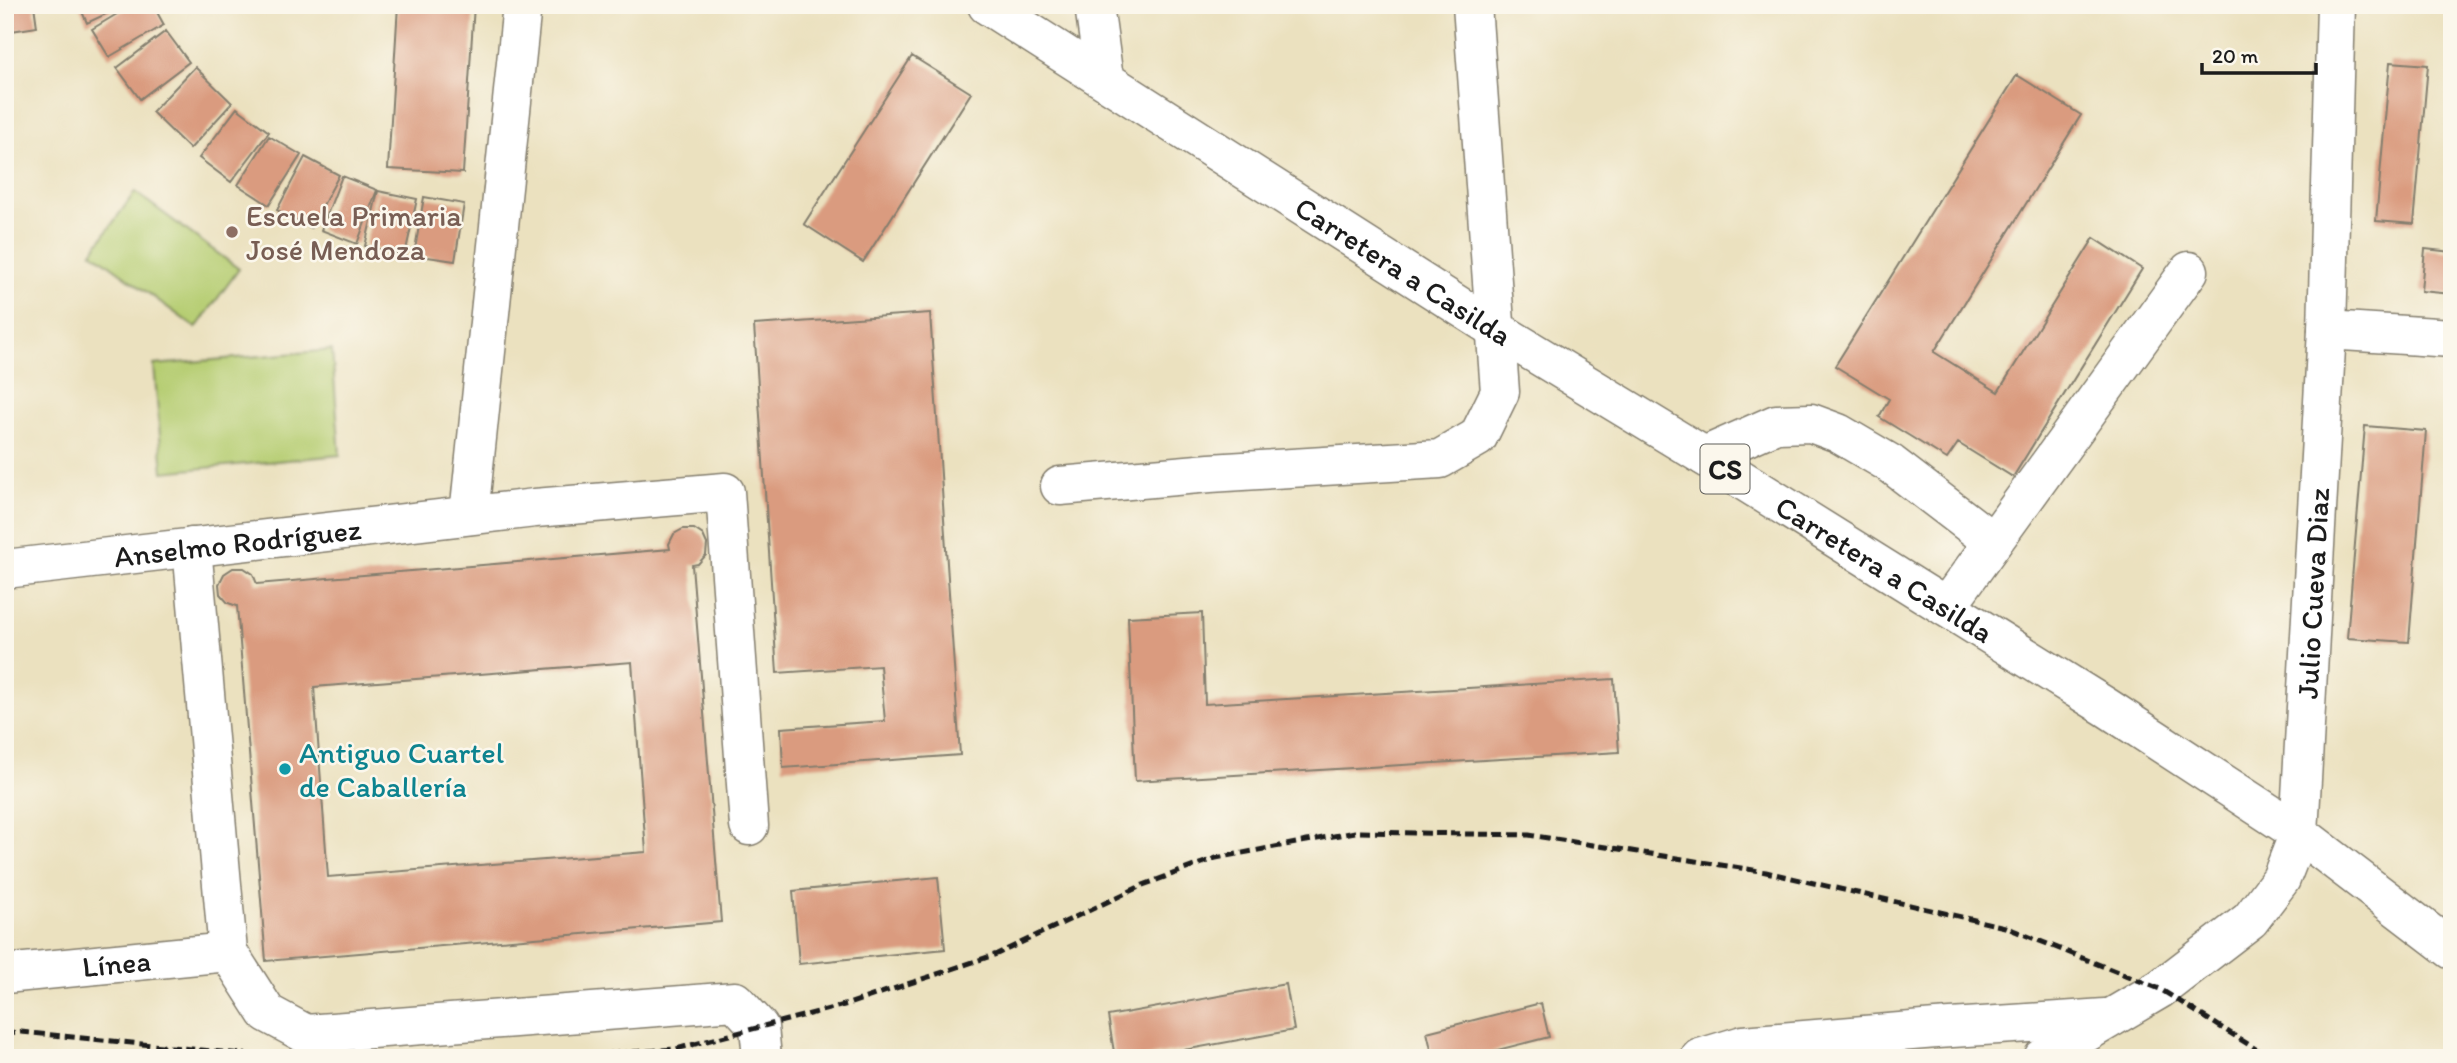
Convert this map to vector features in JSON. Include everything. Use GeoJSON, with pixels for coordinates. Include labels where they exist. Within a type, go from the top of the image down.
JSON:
{"type":"FeatureCollection","features":[{"type":"Feature","properties":{"kind":"street"},"geometry":{"type":"LineString","coordinates":[[469,515],[522,5]]}},
{"type":"Feature","properties":{"kind":"street","name":"Carretera a Casilda"},"geometry":{"type":"LineString","coordinates":[[987,5],[1495,329],[2106,707],[2299,833],[2452,950]]}},
{"type":"Feature","properties":{"kind":"street"},"geometry":{"type":"LineString","coordinates":[[1094,5],[1104,79]]}},
{"type":"Feature","properties":{"kind":"street"},"geometry":{"type":"LineString","coordinates":[[1060,486],[1210,473],[1440,459],[1478,437],[1500,392],[1472,5]]}},
{"type":"Feature","properties":{"kind":"street","name":"Julio Cueva Diaz"},"geometry":{"type":"LineString","coordinates":[[2043,1058],[2115,1018],[2160,989],[2250,920],[2281,879],[2299,833],[2327,330],[2336,5]]}},
{"type":"Feature","properties":{"kind":"street"},"geometry":{"type":"LineString","coordinates":[[1946,607],[2189,271]]}},
{"type":"Feature","properties":{"kind":"street"},"geometry":{"type":"LineString","coordinates":[[2327,330],[2452,338]]}},
{"type":"Feature","properties":{"kind":"street"},"geometry":{"type":"LineString","coordinates":[[1704,456],[1776,424],[1811,423],[1838,433],[1891,464],[1993,542]]}},
{"type":"Feature","properties":{"kind":"street","name":"Anselmo Rodríguez"},"geometry":{"type":"LineString","coordinates":[[5,569],[469,515],[725,492],[749,826]]}},
{"type":"Feature","properties":{"kind":"street"},"geometry":{"type":"LineString","coordinates":[[192,547],[228,952],[267,1013],[306,1034],[735,1001],[759,1027],[762,1058]]}},
{"type":"Feature","properties":{"kind":"street","name":"Línea"},"geometry":{"type":"LineString","coordinates":[[5,974],[228,952]]}},
{"type":"Feature","properties":{"kind":"street"},"geometry":{"type":"LineString","coordinates":[[1700,1058],[1743,1045],[2115,1018]]}},
{"type":"Feature","properties":{"kind":"green space"},"geometry":{"type":"Polygon","coordinates":[[[135,192],[239,269],[196,328],[92,252],[135,192]]]}},
{"type":"Feature","properties":{"kind":"green space"},"geometry":{"type":"Polygon","coordinates":[[[332,350],[340,455],[163,472],[154,365],[332,350]]]}},
{"type":"Feature","properties":{"kind":"building"},"geometry":{"type":"Polygon","coordinates":[[[5,5],[34,5],[37,27],[5,32],[5,5]]]}},
{"type":"Feature","properties":{"kind":"building"},"geometry":{"type":"Polygon","coordinates":[[[79,5],[125,5],[87,23],[79,5]]]}},
{"type":"Feature","properties":{"kind":"building"},"geometry":{"type":"Polygon","coordinates":[[[132,5],[153,5],[164,25],[109,57],[92,29],[132,5]]]}},
{"type":"Feature","properties":{"kind":"building"},"geometry":{"type":"Polygon","coordinates":[[[398,5],[474,5],[463,173],[388,169],[398,5]]]}},
{"type":"Feature","properties":{"kind":"building"},"geometry":{"type":"Polygon","coordinates":[[[166,31],[189,62],[140,99],[117,68],[166,31]]]}},
{"type":"Feature","properties":{"kind":"building"},"geometry":{"type":"Polygon","coordinates":[[[912,56],[971,93],[863,262],[804,224],[912,56]]]}},
{"type":"Feature","properties":{"kind":"building"},"geometry":{"type":"Polygon","coordinates":[[[2390,62],[2428,65],[2414,224],[2376,221],[2390,62]]]}},
{"type":"Feature","properties":{"kind":"building"},"geometry":{"type":"Polygon","coordinates":[[[195,67],[232,103],[190,149],[152,112],[195,67]]]}},
{"type":"Feature","properties":{"kind":"building"},"geometry":{"type":"Polygon","coordinates":[[[2017,75],[2081,115],[1934,352],[1998,392],[2094,238],[2142,269],[2013,477],[1958,443],[1947,459],[1879,417],[1889,399],[1835,366],[2017,75]]]}},
{"type":"Feature","properties":{"kind":"building"},"geometry":{"type":"Polygon","coordinates":[[[237,108],[269,132],[231,182],[199,158],[237,108]]]}},
{"type":"Feature","properties":{"kind":"building"},"geometry":{"type":"Polygon","coordinates":[[[269,136],[301,155],[269,205],[238,185],[269,136]]]}},
{"type":"Feature","properties":{"kind":"building"},"geometry":{"type":"Polygon","coordinates":[[[305,157],[339,175],[311,228],[277,210],[305,157]]]}},
{"type":"Feature","properties":{"kind":"building"},"geometry":{"type":"Polygon","coordinates":[[[342,176],[377,190],[357,244],[321,230],[342,176]]]}},
{"type":"Feature","properties":{"kind":"building"},"geometry":{"type":"Polygon","coordinates":[[[378,191],[417,199],[405,255],[365,246],[378,191]]]}},
{"type":"Feature","properties":{"kind":"building"},"geometry":{"type":"Polygon","coordinates":[[[424,197],[464,204],[455,261],[414,255],[424,197]]]}},
{"type":"Feature","properties":{"kind":"building"},"geometry":{"type":"Polygon","coordinates":[[[2425,249],[2452,252],[2452,294],[2421,291],[2425,249]]]}},
{"type":"Feature","properties":{"kind":"building"},"geometry":{"type":"Polygon","coordinates":[[[930,313],[960,755],[783,768],[781,728],[885,721],[880,666],[777,673],[754,325],[930,313]]]}},
{"type":"Feature","properties":{"kind":"building"},"geometry":{"type":"Polygon","coordinates":[[[2365,426],[2426,431],[2409,642],[2347,638],[2365,426]]]}},
{"type":"Feature","properties":{"kind":"building","name":"Antiguo Cuartel de Caballería"},"geometry":{"type":"Polygon","coordinates":[[[683,529],[694,529],[703,535],[707,544],[706,555],[698,564],[692,565],[721,922],[266,961],[237,606],[228,603],[220,594],[219,584],[224,574],[233,568],[244,568],[253,574],[257,584],[670,549],[669,544],[674,534],[683,529]],[[632,662],[314,687],[328,877],[646,852],[632,662]]]}},
{"type":"Feature","properties":{"kind":"building"},"geometry":{"type":"Polygon","coordinates":[[[1202,613],[1205,704],[1614,679],[1619,752],[1135,781],[1128,617],[1202,613]]]}},
{"type":"Feature","properties":{"kind":"building"},"geometry":{"type":"Polygon","coordinates":[[[938,877],[945,949],[799,964],[793,891],[938,877]]]}},
{"type":"Feature","properties":{"kind":"building"},"geometry":{"type":"Polygon","coordinates":[[[1286,984],[1294,1030],[1140,1058],[1115,1058],[1108,1016],[1286,984]]]}},
{"type":"Feature","properties":{"kind":"building"},"geometry":{"type":"Polygon","coordinates":[[[1541,1003],[1549,1037],[1466,1058],[1433,1058],[1427,1032],[1541,1003]]]}},
{"type":"Feature","properties":{"kind":"railway"},"geometry":{"type":"LineString","coordinates":[[542,1058],[676,1049],[848,1004],[997,954],[1143,885],[1216,858],[1355,832],[1529,835],[1766,872],[2005,927],[2160,989],[2270,1058]]}},
{"type":"Feature","properties":{"kind":"railway"},"geometry":{"type":"LineString","coordinates":[[5,1033],[21,1032],[283,1058]]}},
{"type":"Feature","properties":{"kind":"place","name":"Escuela Primaria José Mendoza"},"geometry":{"type":"Point","coordinates":[232,232]}},
{"type":"Feature","properties":{"kind":"place","name":"Antiguo Cuartel de Caballería"},"geometry":{"type":"Point","coordinates":[285,769]}}]}
